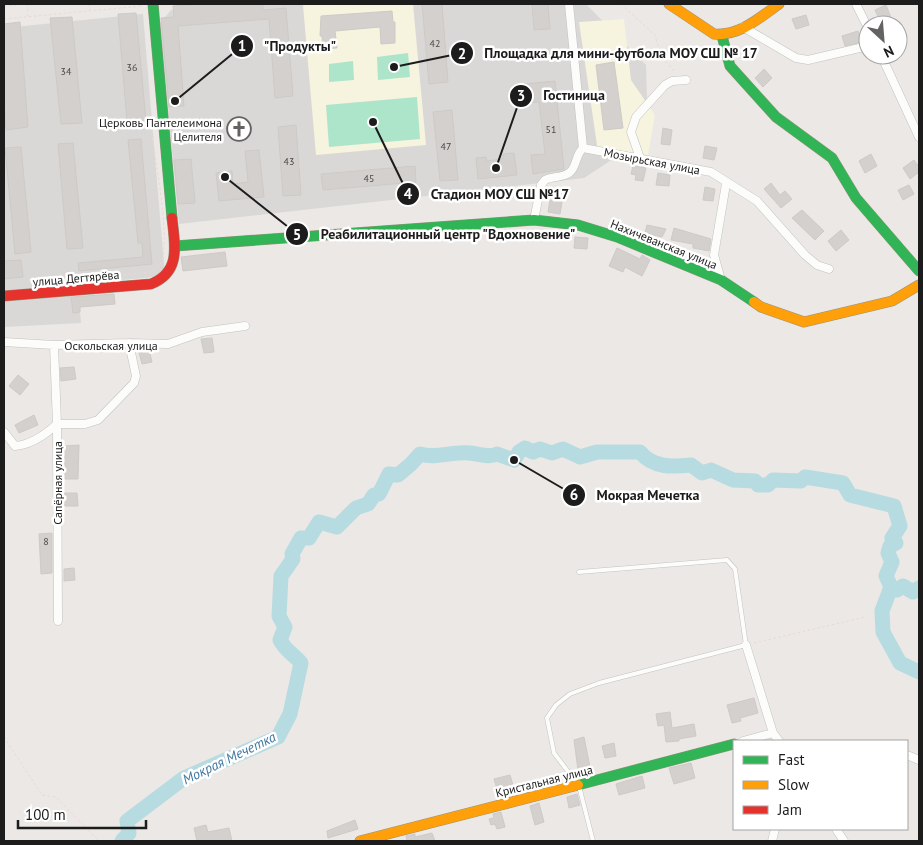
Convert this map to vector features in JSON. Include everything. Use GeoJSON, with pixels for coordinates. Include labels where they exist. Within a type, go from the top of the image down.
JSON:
{"type":"FeatureCollection","features":[{"type":"Feature","properties":{"kind":"street"},"geometry":{"type":"LineString","coordinates":[[153,5],[175,246],[534,220],[542,185],[545,180],[549,177],[567,175],[572,171],[577,153],[583,148],[569,4]]}},
{"type":"Feature","properties":{"kind":"street"},"geometry":{"type":"LineString","coordinates":[[669,4],[714,34],[722,36],[743,27],[780,4]]}},
{"type":"Feature","properties":{"kind":"street"},"geometry":{"type":"LineString","coordinates":[[743,27],[796,58],[808,60],[858,48]]}},
{"type":"Feature","properties":{"kind":"street"},"geometry":{"type":"LineString","coordinates":[[722,36],[730,66],[776,117],[832,158],[856,198],[919,271]]}},
{"type":"Feature","properties":{"kind":"street"},"geometry":{"type":"LineString","coordinates":[[886,65],[919,137]]}},
{"type":"Feature","properties":{"kind":"street"},"geometry":{"type":"LineString","coordinates":[[640,158],[631,132],[633,124],[665,85],[684,80]]}},
{"type":"Feature","properties":{"kind":"street","name":"Мозырьская улица"},"geometry":{"type":"LineString","coordinates":[[583,148],[711,172],[726,184],[757,201],[805,255],[816,265],[829,269]]}},
{"type":"Feature","properties":{"kind":"street"},"geometry":{"type":"LineString","coordinates":[[720,280],[714,256],[726,184]]}},
{"type":"Feature","properties":{"kind":"street","name":"Нахичеванская улица"},"geometry":{"type":"LineString","coordinates":[[534,220],[578,225],[617,237],[720,280],[761,307],[804,322],[892,301],[919,285]]}},
{"type":"Feature","properties":{"kind":"street","name":"улица Дегтярёва"},"geometry":{"type":"LineString","coordinates":[[4,296],[151,284],[163,280],[172,271],[175,246]]}},
{"type":"Feature","properties":{"kind":"street","name":"Оскольская улица"},"geometry":{"type":"LineString","coordinates":[[4,342],[54,345],[168,344],[202,332],[245,326]]}},
{"type":"Feature","properties":{"kind":"street"},"geometry":{"type":"LineString","coordinates":[[4,432],[15,446],[20,446],[47,434],[57,424],[85,424],[98,420],[134,383],[136,376],[128,343]]}},
{"type":"Feature","properties":{"kind":"street","name":"Сапёрная улица"},"geometry":{"type":"LineString","coordinates":[[54,345],[57,424],[58,621]]}},
{"type":"Feature","properties":{"kind":"street"},"geometry":{"type":"LineString","coordinates":[[746,645],[772,733],[778,740]]}},
{"type":"Feature","properties":{"kind":"street"},"geometry":{"type":"LineString","coordinates":[[747,740],[772,733]]}},
{"type":"Feature","properties":{"kind":"street","name":"Кристальная улица"},"geometry":{"type":"LineString","coordinates":[[360,841],[733,744]]}},
{"type":"Feature","properties":{"kind":"street"},"geometry":{"type":"LineString","coordinates":[[837,830],[844,841]]}},
{"type":"Feature","properties":{"kind":"lane"},"geometry":{"type":"LineString","coordinates":[[579,572],[727,560],[735,569],[746,645],[599,684],[570,694],[556,705],[547,718],[554,753],[578,786],[593,841]]}},
{"type":"Feature","properties":{"kind":"path"},"geometry":{"type":"LineString","coordinates":[[4,6],[27,4],[28,17]]}},
{"type":"Feature","properties":{"kind":"path"},"geometry":{"type":"LineString","coordinates":[[89,4],[90,11]]}},
{"type":"Feature","properties":{"kind":"path"},"geometry":{"type":"LineString","coordinates":[[4,19],[172,4]]}},
{"type":"Feature","properties":{"kind":"path"},"geometry":{"type":"LineString","coordinates":[[621,4],[655,35],[662,57],[684,80]]}},
{"type":"Feature","properties":{"kind":"path"},"geometry":{"type":"LineString","coordinates":[[53,282],[152,272],[161,264],[164,252],[164,234],[151,128]]}},
{"type":"Feature","properties":{"kind":"path"},"geometry":{"type":"LineString","coordinates":[[746,645],[866,616]]}},
{"type":"Feature","properties":{"kind":"path"},"geometry":{"type":"LineString","coordinates":[[4,737],[42,795],[56,796],[100,841]]}},
{"type":"Feature","properties":{"kind":"shaded area"},"geometry":{"type":"Polygon","coordinates":[[[240,4],[586,4],[646,65],[648,136],[584,178],[179,224],[160,23],[171,10],[240,4]]]}},
{"type":"Feature","properties":{"kind":"shaded area"},"geometry":{"type":"Polygon","coordinates":[[[413,4],[426,145],[316,155],[303,5],[413,4]]]}},
{"type":"Feature","properties":{"kind":"shaded area"},"geometry":{"type":"Polygon","coordinates":[[[143,14],[165,276],[4,291],[4,28],[143,14]]]}},
{"type":"Feature","properties":{"kind":"shaded area"},"geometry":{"type":"Polygon","coordinates":[[[624,19],[631,80],[655,115],[648,155],[598,152],[579,22],[624,19]]]}},
{"type":"Feature","properties":{"kind":"shaded area"},"geometry":{"type":"Polygon","coordinates":[[[248,119],[249,138],[225,140],[224,122],[248,119]]]}},
{"type":"Feature","properties":{"kind":"shaded area"},"geometry":{"type":"Polygon","coordinates":[[[71,296],[73,312],[80,312],[81,323],[4,327],[4,301],[71,296]]]}},
{"type":"Feature","properties":{"kind":"green space"},"geometry":{"type":"Polygon","coordinates":[[[408,53],[410,77],[378,80],[377,57],[408,53]]]}},
{"type":"Feature","properties":{"kind":"green space"},"geometry":{"type":"Polygon","coordinates":[[[353,61],[354,80],[329,82],[329,64],[353,61]]]}},
{"type":"Feature","properties":{"kind":"green space"},"geometry":{"type":"Polygon","coordinates":[[[417,97],[420,139],[329,147],[326,105],[417,97]]]}},
{"type":"Feature","properties":{"kind":"building"},"geometry":{"type":"Polygon","coordinates":[[[263,4],[263,10],[286,8],[293,96],[275,98],[269,19],[178,26],[184,106],[169,107],[161,18],[174,17],[173,6],[263,4]]]}},
{"type":"Feature","properties":{"kind":"building"},"geometry":{"type":"Polygon","coordinates":[[[422,4],[442,4],[448,82],[429,84],[422,4]]]}},
{"type":"Feature","properties":{"kind":"building"},"geometry":{"type":"Polygon","coordinates":[[[532,4],[548,4],[550,29],[534,30],[532,4]]]}},
{"type":"Feature","properties":{"kind":"building"},"geometry":{"type":"Polygon","coordinates":[[[886,5],[890,15],[877,15],[875,10],[886,5]]]}},
{"type":"Feature","properties":{"kind":"building"},"geometry":{"type":"Polygon","coordinates":[[[392,11],[393,22],[395,22],[395,43],[381,44],[380,27],[335,31],[337,48],[323,49],[322,36],[320,36],[321,16],[392,11]]]}},
{"type":"Feature","properties":{"kind":"building"},"geometry":{"type":"Polygon","coordinates":[[[136,13],[146,121],[127,121],[118,14],[136,13]]]}},
{"type":"Feature","properties":{"kind":"building"},"geometry":{"type":"Polygon","coordinates":[[[806,15],[809,25],[796,29],[792,19],[806,15]]]}},
{"type":"Feature","properties":{"kind":"building"},"geometry":{"type":"Polygon","coordinates":[[[72,17],[82,123],[61,124],[50,18],[72,17]]]}},
{"type":"Feature","properties":{"kind":"building"},"geometry":{"type":"Polygon","coordinates":[[[20,22],[28,127],[6,130],[4,24],[20,22]]]}},
{"type":"Feature","properties":{"kind":"building"},"geometry":{"type":"Polygon","coordinates":[[[858,31],[858,43],[845,46],[842,36],[858,31]]]}},
{"type":"Feature","properties":{"kind":"building"},"geometry":{"type":"Polygon","coordinates":[[[614,62],[623,128],[604,130],[596,65],[614,62]]]}},
{"type":"Feature","properties":{"kind":"building"},"geometry":{"type":"Polygon","coordinates":[[[764,69],[772,78],[763,87],[755,78],[764,69]]]}},
{"type":"Feature","properties":{"kind":"building"},"geometry":{"type":"Polygon","coordinates":[[[555,81],[564,169],[533,174],[531,155],[545,154],[539,102],[526,103],[524,84],[555,81]]]}},
{"type":"Feature","properties":{"kind":"building"},"geometry":{"type":"Polygon","coordinates":[[[452,110],[458,180],[440,181],[433,112],[452,110]]]}},
{"type":"Feature","properties":{"kind":"building","name":"Церковь Пантелеимона Целителя"},"geometry":{"type":"Polygon","coordinates":[[[235,124],[243,124],[243,127],[247,127],[247,135],[230,137],[231,130],[236,128],[235,124]]]}},
{"type":"Feature","properties":{"kind":"building"},"geometry":{"type":"Polygon","coordinates":[[[296,125],[301,195],[283,196],[278,127],[296,125]]]}},
{"type":"Feature","properties":{"kind":"building"},"geometry":{"type":"Polygon","coordinates":[[[663,128],[672,130],[670,145],[661,144],[663,128]]]}},
{"type":"Feature","properties":{"kind":"building"},"geometry":{"type":"Polygon","coordinates":[[[141,139],[152,264],[79,271],[78,263],[143,257],[142,243],[138,243],[128,140],[141,139]]]}},
{"type":"Feature","properties":{"kind":"building"},"geometry":{"type":"Polygon","coordinates":[[[73,143],[83,248],[67,249],[58,144],[73,143]]]}},
{"type":"Feature","properties":{"kind":"building"},"geometry":{"type":"Polygon","coordinates":[[[705,146],[717,148],[714,160],[703,158],[705,146]]]}},
{"type":"Feature","properties":{"kind":"building"},"geometry":{"type":"Polygon","coordinates":[[[21,147],[31,252],[15,254],[5,148],[21,147]]]}},
{"type":"Feature","properties":{"kind":"building"},"geometry":{"type":"Polygon","coordinates":[[[259,150],[264,197],[219,201],[216,173],[232,171],[233,184],[248,182],[245,151],[259,150]]]}},
{"type":"Feature","properties":{"kind":"building"},"geometry":{"type":"Polygon","coordinates":[[[514,153],[517,175],[478,179],[476,158],[486,157],[487,161],[503,159],[503,154],[514,153]]]}},
{"type":"Feature","properties":{"kind":"building"},"geometry":{"type":"Polygon","coordinates":[[[871,154],[877,166],[865,173],[859,161],[871,154]]]}},
{"type":"Feature","properties":{"kind":"building"},"geometry":{"type":"Polygon","coordinates":[[[191,159],[195,203],[178,204],[174,160],[191,159]]]}},
{"type":"Feature","properties":{"kind":"building"},"geometry":{"type":"Polygon","coordinates":[[[914,160],[919,167],[919,172],[910,179],[903,168],[914,160]]]}},
{"type":"Feature","properties":{"kind":"building"},"geometry":{"type":"Polygon","coordinates":[[[415,166],[416,182],[323,190],[321,174],[415,166]]]}},
{"type":"Feature","properties":{"kind":"building"},"geometry":{"type":"Polygon","coordinates":[[[633,166],[646,168],[643,181],[635,180],[636,175],[631,174],[633,166]]]}},
{"type":"Feature","properties":{"kind":"building"},"geometry":{"type":"Polygon","coordinates":[[[658,173],[670,175],[669,186],[656,185],[658,173]]]}},
{"type":"Feature","properties":{"kind":"building"},"geometry":{"type":"Polygon","coordinates":[[[771,183],[780,195],[785,191],[792,199],[781,208],[764,189],[771,183]]]}},
{"type":"Feature","properties":{"kind":"building"},"geometry":{"type":"Polygon","coordinates":[[[909,185],[914,194],[903,200],[898,190],[909,185]]]}},
{"type":"Feature","properties":{"kind":"building"},"geometry":{"type":"Polygon","coordinates":[[[705,187],[715,189],[713,201],[703,200],[705,187]]]}},
{"type":"Feature","properties":{"kind":"building"},"geometry":{"type":"Polygon","coordinates":[[[550,200],[562,202],[560,214],[548,212],[550,200]]]}},
{"type":"Feature","properties":{"kind":"building"},"geometry":{"type":"Polygon","coordinates":[[[802,210],[824,231],[815,240],[792,218],[802,210]]]}},
{"type":"Feature","properties":{"kind":"building"},"geometry":{"type":"Polygon","coordinates":[[[647,225],[666,229],[662,237],[645,233],[647,225]]]}},
{"type":"Feature","properties":{"kind":"building"},"geometry":{"type":"Polygon","coordinates":[[[674,228],[711,239],[709,251],[693,248],[693,244],[671,240],[674,228]]]}},
{"type":"Feature","properties":{"kind":"building"},"geometry":{"type":"Polygon","coordinates":[[[841,230],[849,240],[836,251],[828,241],[841,230]]]}},
{"type":"Feature","properties":{"kind":"building"},"geometry":{"type":"Polygon","coordinates":[[[575,237],[588,238],[587,249],[574,248],[575,237]]]}},
{"type":"Feature","properties":{"kind":"building"},"geometry":{"type":"Polygon","coordinates":[[[617,248],[640,259],[642,255],[650,260],[642,276],[625,267],[623,272],[609,266],[617,248]]]}},
{"type":"Feature","properties":{"kind":"building"},"geometry":{"type":"Polygon","coordinates":[[[225,252],[227,266],[183,271],[181,257],[225,252]]]}},
{"type":"Feature","properties":{"kind":"building"},"geometry":{"type":"Polygon","coordinates":[[[21,260],[23,277],[4,279],[4,261],[21,260]]]}},
{"type":"Feature","properties":{"kind":"building"},"geometry":{"type":"Polygon","coordinates":[[[114,294],[115,304],[80,307],[80,312],[73,313],[71,297],[114,294]]]}},
{"type":"Feature","properties":{"kind":"building"},"geometry":{"type":"Polygon","coordinates":[[[212,338],[214,352],[204,353],[201,339],[212,338]]]}},
{"type":"Feature","properties":{"kind":"building"},"geometry":{"type":"Polygon","coordinates":[[[138,349],[149,349],[152,362],[142,364],[138,349]]]}},
{"type":"Feature","properties":{"kind":"building"},"geometry":{"type":"Polygon","coordinates":[[[74,367],[76,379],[61,381],[60,368],[74,367]]]}},
{"type":"Feature","properties":{"kind":"building"},"geometry":{"type":"Polygon","coordinates":[[[18,375],[29,384],[20,395],[9,386],[18,375]]]}},
{"type":"Feature","properties":{"kind":"building"},"geometry":{"type":"Polygon","coordinates":[[[34,415],[38,425],[19,433],[15,425],[34,415]]]}},
{"type":"Feature","properties":{"kind":"building"},"geometry":{"type":"Polygon","coordinates":[[[79,445],[78,479],[65,479],[64,446],[79,445]]]}},
{"type":"Feature","properties":{"kind":"building"},"geometry":{"type":"Polygon","coordinates":[[[64,493],[77,493],[78,506],[64,506],[64,493]]]}},
{"type":"Feature","properties":{"kind":"building"},"geometry":{"type":"Polygon","coordinates":[[[52,533],[52,573],[41,574],[39,534],[52,533]]]}},
{"type":"Feature","properties":{"kind":"building"},"geometry":{"type":"Polygon","coordinates":[[[74,568],[75,580],[64,581],[64,569],[74,568]]]}},
{"type":"Feature","properties":{"kind":"building"},"geometry":{"type":"Polygon","coordinates":[[[754,698],[758,713],[740,718],[741,721],[732,723],[727,705],[754,698]]]}},
{"type":"Feature","properties":{"kind":"building"},"geometry":{"type":"Polygon","coordinates":[[[670,712],[672,728],[694,724],[696,736],[679,739],[679,741],[666,742],[664,725],[658,726],[656,714],[670,712]]]}},
{"type":"Feature","properties":{"kind":"building"},"geometry":{"type":"Polygon","coordinates":[[[584,737],[590,767],[578,770],[574,740],[584,737]]]}},
{"type":"Feature","properties":{"kind":"building"},"geometry":{"type":"Polygon","coordinates":[[[614,743],[616,756],[605,758],[602,746],[614,743]]]}},
{"type":"Feature","properties":{"kind":"building"},"geometry":{"type":"Polygon","coordinates":[[[691,763],[695,778],[674,784],[669,768],[691,763]]]}},
{"type":"Feature","properties":{"kind":"building"},"geometry":{"type":"Polygon","coordinates":[[[510,775],[513,785],[497,789],[494,779],[510,775]]]}},
{"type":"Feature","properties":{"kind":"building"},"geometry":{"type":"Polygon","coordinates":[[[642,776],[645,788],[619,795],[616,784],[642,776]]]}},
{"type":"Feature","properties":{"kind":"building"},"geometry":{"type":"Polygon","coordinates":[[[577,794],[580,805],[569,808],[567,797],[577,794]]]}},
{"type":"Feature","properties":{"kind":"building"},"geometry":{"type":"Polygon","coordinates":[[[539,803],[544,822],[535,825],[530,806],[539,803]]]}},
{"type":"Feature","properties":{"kind":"building"},"geometry":{"type":"Polygon","coordinates":[[[501,812],[505,827],[497,829],[495,824],[491,825],[489,819],[494,818],[493,814],[501,812]]]}},
{"type":"Feature","properties":{"kind":"building"},"geometry":{"type":"Polygon","coordinates":[[[355,820],[358,829],[328,838],[327,831],[355,820]]]}},
{"type":"Feature","properties":{"kind":"building"},"geometry":{"type":"Polygon","coordinates":[[[206,825],[208,832],[229,828],[232,841],[197,841],[194,828],[206,825]]]}},
{"type":"Feature","properties":{"kind":"building"},"geometry":{"type":"Polygon","coordinates":[[[432,833],[435,841],[407,841],[406,836],[415,834],[415,837],[432,833]]]}},
{"type":"Feature","properties":{"kind":"waterway","name":"Мокрая Мечетка"},"geometry":{"type":"LineString","coordinates":[[122,841],[129,833],[127,821],[184,778],[278,737],[290,714],[301,663],[285,648],[280,640],[285,627],[279,616],[281,576],[293,559],[292,554],[301,538],[309,538],[319,522],[337,527],[356,508],[368,504],[374,495],[379,494],[389,474],[398,475],[420,454],[433,456],[464,453],[487,456],[497,454],[514,460],[519,452],[525,448],[533,452],[540,449],[552,453],[563,449],[580,457],[597,452],[640,452],[657,464],[670,466],[691,465],[702,473],[711,470],[733,480],[755,481],[758,485],[768,485],[773,480],[801,481],[805,477],[843,483],[850,495],[894,506],[900,526],[892,538],[896,543],[890,546],[888,553],[892,562],[886,576],[891,587],[897,590],[903,586],[913,592],[919,588]]}},
{"type":"Feature","properties":{"kind":"waterway"},"geometry":{"type":"LineString","coordinates":[[891,587],[882,611],[883,632],[900,663],[919,672]]}},
{"type":"Feature","properties":{"kind":"traffic: fast"},"geometry":{"type":"LineString","coordinates":[[153,4],[172,218]]}},
{"type":"Feature","properties":{"kind":"traffic: fast"},"geometry":{"type":"LineString","coordinates":[[722,36],[730,66],[776,117],[832,158],[856,198],[919,271]]}},
{"type":"Feature","properties":{"kind":"traffic: fast"},"geometry":{"type":"LineString","coordinates":[[175,246],[534,220],[578,225],[617,237],[721,280],[754,302]]}},
{"type":"Feature","properties":{"kind":"traffic: fast"},"geometry":{"type":"LineString","coordinates":[[578,785],[733,744]]}},
{"type":"Feature","properties":{"kind":"traffic: slow"},"geometry":{"type":"LineString","coordinates":[[669,4],[714,34],[723,34],[741,29],[779,4]]}},
{"type":"Feature","properties":{"kind":"traffic: slow"},"geometry":{"type":"LineString","coordinates":[[754,302],[761,307],[804,322],[892,301],[919,285]]}},
{"type":"Feature","properties":{"kind":"traffic: slow"},"geometry":{"type":"LineString","coordinates":[[360,841],[578,785]]}},
{"type":"Feature","properties":{"kind":"traffic: jam"},"geometry":{"type":"LineString","coordinates":[[4,296],[151,284],[161,279],[172,265],[175,248],[172,218]]}},
{"type":"Feature","properties":{"kind":"place","name":"Площадка для мини-футбола МОУ СШ № 17"},"geometry":{"type":"Point","coordinates":[394,67]}},
{"type":"Feature","properties":{"kind":"place","name":"\"Продукты\""},"geometry":{"type":"Point","coordinates":[175,101]}},
{"type":"Feature","properties":{"kind":"place","name":"Стадион МОУ СШ №17"},"geometry":{"type":"Point","coordinates":[373,122]}},
{"type":"Feature","properties":{"kind":"place","name":"Церковь Пантелеимона Целителя"},"geometry":{"type":"Point","coordinates":[239,129]}},
{"type":"Feature","properties":{"kind":"place","name":"Гостиница"},"geometry":{"type":"Point","coordinates":[496,168]}},
{"type":"Feature","properties":{"kind":"place","name":"Реабилитационный центр \"Вдохновение\""},"geometry":{"type":"Point","coordinates":[225,177]}},
{"type":"Feature","properties":{"kind":"place","name":"Мокрая Мечетка"},"geometry":{"type":"Point","coordinates":[514,460]}}]}
